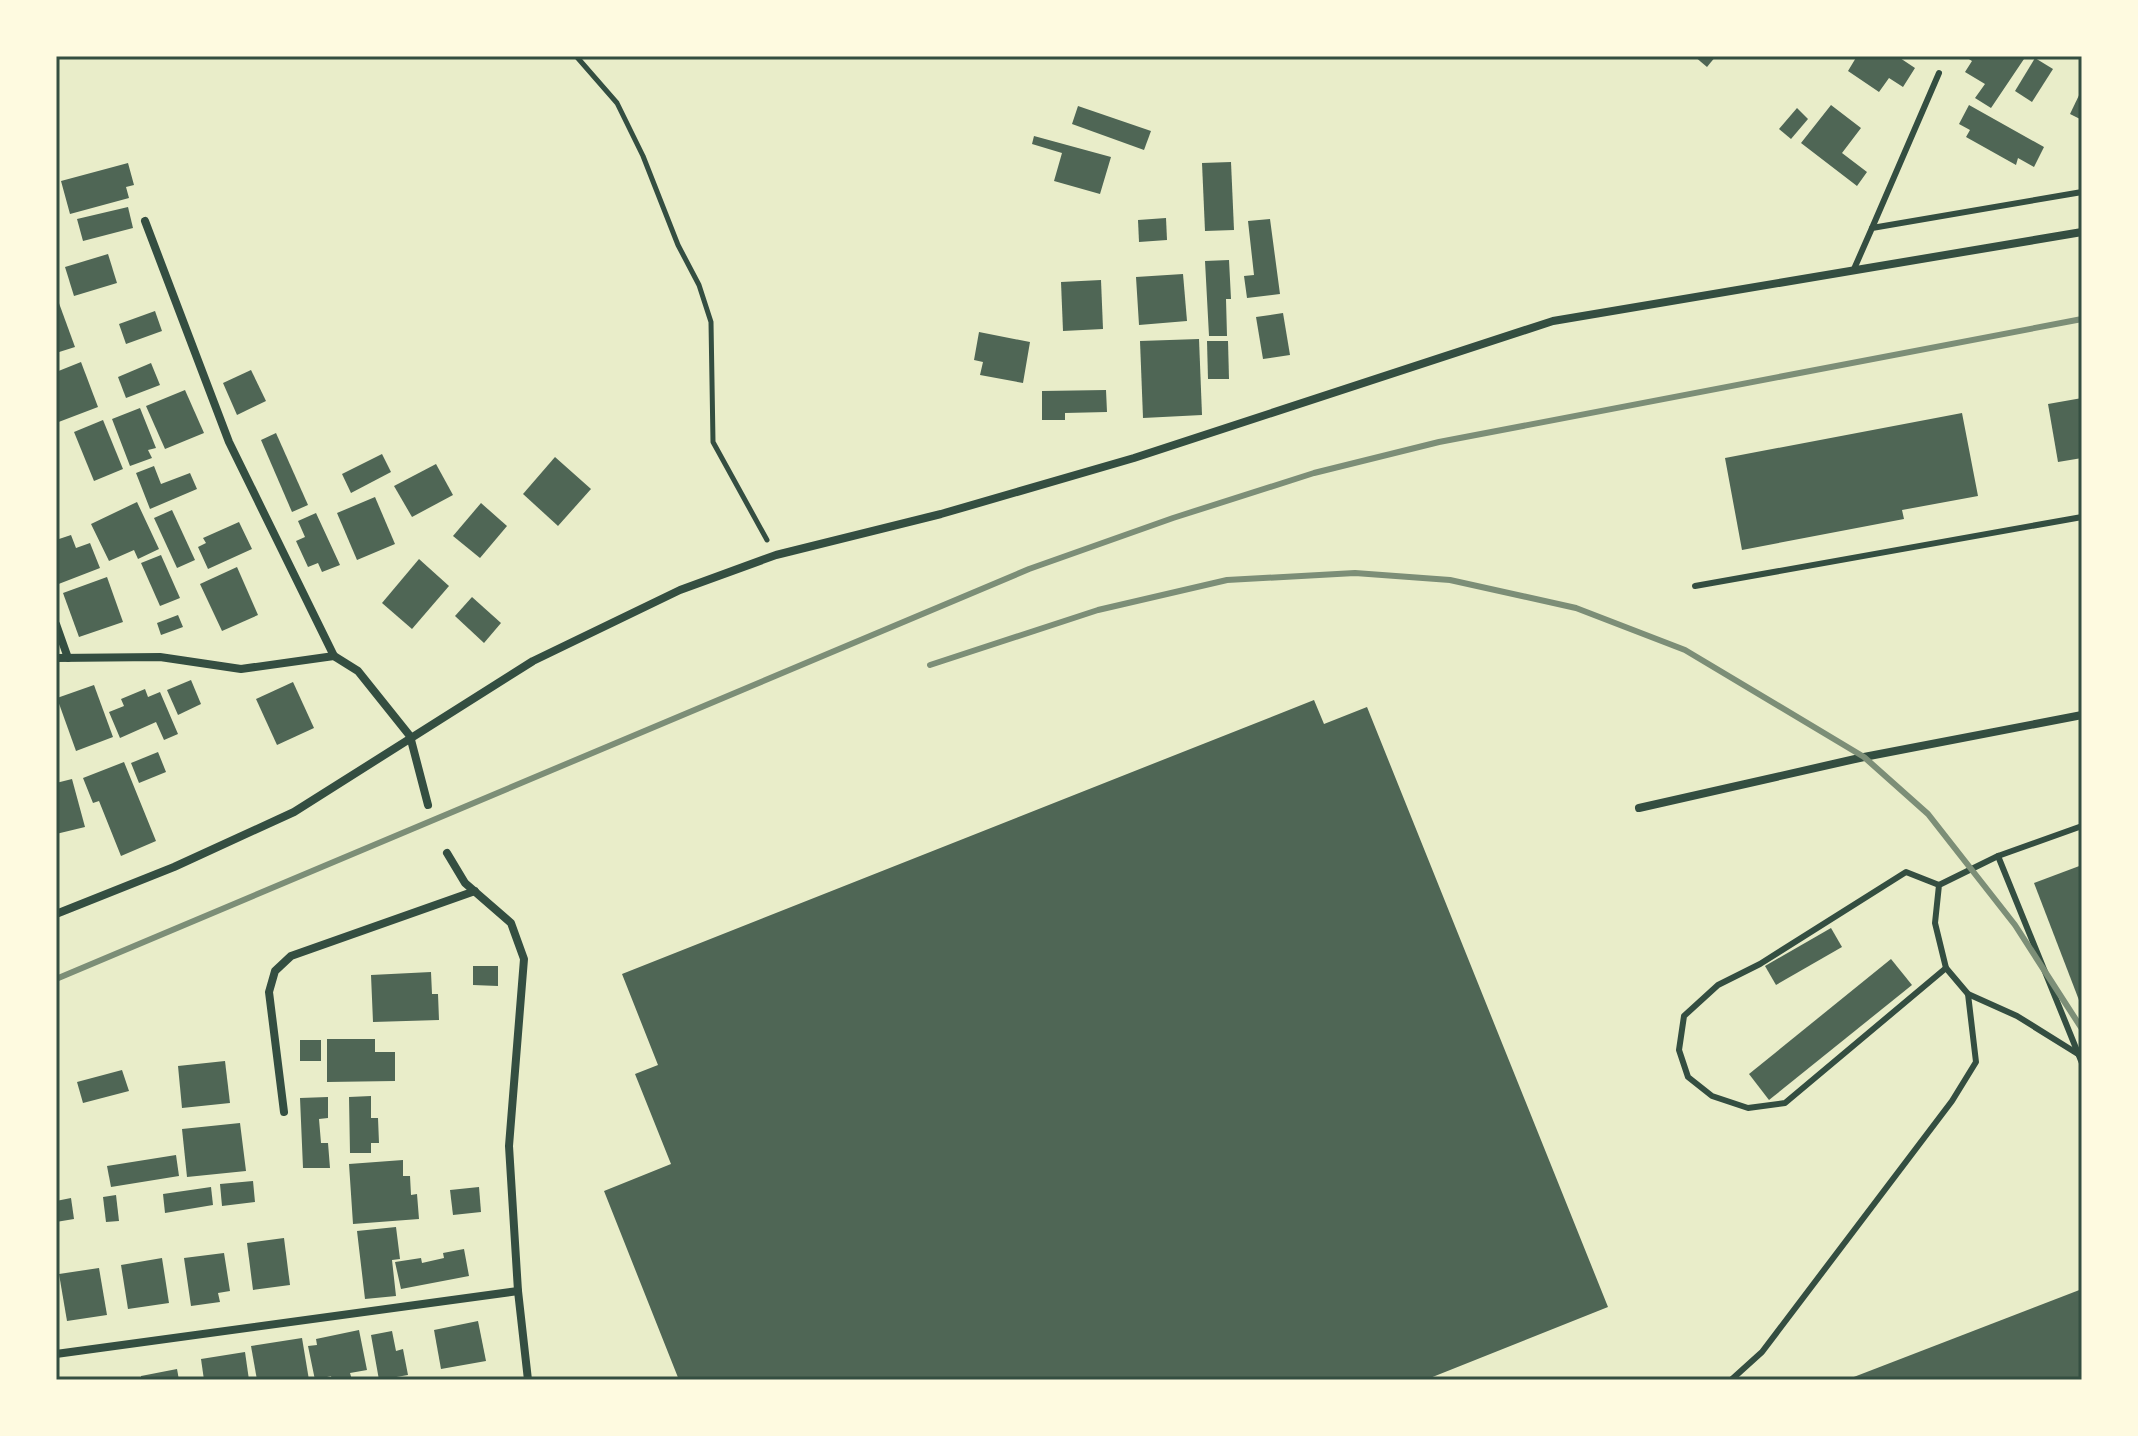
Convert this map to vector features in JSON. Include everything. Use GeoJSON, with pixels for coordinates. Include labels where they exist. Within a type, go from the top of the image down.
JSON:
{"type":"FeatureCollection","features":[{"type":"Feature","properties":{"kind":"street"},"geometry":{"type":"LineString","coordinates":[[145,221],[229,442],[334,656],[358,671],[410,736],[428,805]]}},
{"type":"Feature","properties":{"kind":"street"},"geometry":{"type":"LineString","coordinates":[[56,914],[174,867],[294,812],[533,661],[680,590],[776,555],[941,514],[1134,458],[1553,321],[2082,232]]}},
{"type":"Feature","properties":{"kind":"street"},"geometry":{"type":"LineString","coordinates":[[56,624],[68,658]]}},
{"type":"Feature","properties":{"kind":"street"},"geometry":{"type":"LineString","coordinates":[[56,658],[160,657],[241,669],[334,656]]}},
{"type":"Feature","properties":{"kind":"street"},"geometry":{"type":"LineString","coordinates":[[1639,808],[1864,757],[2082,715]]}},
{"type":"Feature","properties":{"kind":"street"},"geometry":{"type":"LineString","coordinates":[[447,853],[465,883],[511,923],[524,959],[509,1146],[518,1291],[528,1380]]}},
{"type":"Feature","properties":{"kind":"street"},"geometry":{"type":"LineString","coordinates":[[284,1112],[269,992],[275,971],[291,956],[475,891]]}},
{"type":"Feature","properties":{"kind":"street"},"geometry":{"type":"LineString","coordinates":[[56,1354],[518,1291]]}},
{"type":"Feature","properties":{"kind":"lane"},"geometry":{"type":"LineString","coordinates":[[1854,269],[1939,73]]}},
{"type":"Feature","properties":{"kind":"lane"},"geometry":{"type":"LineString","coordinates":[[1872,228],[2082,192]]}},
{"type":"Feature","properties":{"kind":"lane"},"geometry":{"type":"LineString","coordinates":[[1695,586],[2082,517]]}},
{"type":"Feature","properties":{"kind":"lane"},"geometry":{"type":"LineString","coordinates":[[1946,968],[1785,1103],[1748,1108],[1712,1096],[1688,1077],[1679,1050],[1684,1016],[1718,985],[1760,964],[1906,872],[1939,885],[1998,856],[2082,826]]}},
{"type":"Feature","properties":{"kind":"lane"},"geometry":{"type":"LineString","coordinates":[[1998,856],[2082,1063]]}},
{"type":"Feature","properties":{"kind":"lane"},"geometry":{"type":"LineString","coordinates":[[1939,885],[1935,923],[1946,968],[1968,994],[2017,1016],[2078,1054]]}},
{"type":"Feature","properties":{"kind":"lane"},"geometry":{"type":"LineString","coordinates":[[1731,1380],[1762,1352],[1952,1101],[1976,1062],[1968,994]]}},
{"type":"Feature","properties":{"kind":"path"},"geometry":{"type":"LineString","coordinates":[[576,56],[617,103],[643,156],[678,245],[699,285],[711,322],[713,442],[776,555]]}},
{"type":"Feature","properties":{"kind":"building"},"geometry":{"type":"Polygon","coordinates":[[[1694,56],[1716,56],[1707,67],[1694,56]]]}},
{"type":"Feature","properties":{"kind":"building"},"geometry":{"type":"Polygon","coordinates":[[[1857,56],[1897,56],[1915,68],[1903,87],[1889,78],[1879,92],[1848,71],[1857,56]]]}},
{"type":"Feature","properties":{"kind":"building"},"geometry":{"type":"Polygon","coordinates":[[[1964,56],[2026,56],[1991,108],[1975,98],[1985,84],[1965,72],[1972,61],[1964,56]]]}},
{"type":"Feature","properties":{"kind":"building"},"geometry":{"type":"Polygon","coordinates":[[[2035,58],[2053,69],[2032,102],[2015,91],[2035,58]]]}},
{"type":"Feature","properties":{"kind":"building"},"geometry":{"type":"Polygon","coordinates":[[[2082,89],[2082,120],[2070,114],[2082,89]]]}},
{"type":"Feature","properties":{"kind":"building"},"geometry":{"type":"Polygon","coordinates":[[[1831,105],[1861,128],[1842,153],[1867,172],[1857,186],[1801,143],[1831,105]]]}},
{"type":"Feature","properties":{"kind":"building"},"geometry":{"type":"Polygon","coordinates":[[[1969,105],[2044,147],[2034,167],[2018,158],[2016,165],[1966,137],[1970,130],[1959,124],[1969,105]]]}},
{"type":"Feature","properties":{"kind":"building"},"geometry":{"type":"Polygon","coordinates":[[[1078,106],[1151,131],[1144,150],[1072,124],[1078,106]]]}},
{"type":"Feature","properties":{"kind":"building"},"geometry":{"type":"Polygon","coordinates":[[[1797,108],[1808,119],[1791,139],[1779,129],[1797,108]]]}},
{"type":"Feature","properties":{"kind":"building"},"geometry":{"type":"Polygon","coordinates":[[[1034,136],[1111,157],[1100,194],[1054,181],[1062,153],[1032,144],[1034,136]]]}},
{"type":"Feature","properties":{"kind":"building"},"geometry":{"type":"Polygon","coordinates":[[[1231,162],[1234,230],[1205,231],[1202,163],[1231,162]]]}},
{"type":"Feature","properties":{"kind":"building"},"geometry":{"type":"Polygon","coordinates":[[[128,163],[134,185],[126,187],[129,198],[70,214],[61,181],[128,163]]]}},
{"type":"Feature","properties":{"kind":"building"},"geometry":{"type":"Polygon","coordinates":[[[128,207],[133,228],[83,241],[77,219],[128,207]]]}},
{"type":"Feature","properties":{"kind":"building"},"geometry":{"type":"Polygon","coordinates":[[[1166,218],[1167,240],[1139,242],[1138,220],[1166,218]]]}},
{"type":"Feature","properties":{"kind":"building"},"geometry":{"type":"Polygon","coordinates":[[[1270,219],[1280,294],[1247,298],[1244,276],[1254,275],[1248,221],[1270,219]]]}},
{"type":"Feature","properties":{"kind":"building"},"geometry":{"type":"Polygon","coordinates":[[[108,254],[117,283],[74,296],[65,267],[108,254]]]}},
{"type":"Feature","properties":{"kind":"building"},"geometry":{"type":"Polygon","coordinates":[[[1229,260],[1231,299],[1226,299],[1227,336],[1209,336],[1205,261],[1229,260]]]}},
{"type":"Feature","properties":{"kind":"building"},"geometry":{"type":"Polygon","coordinates":[[[1183,274],[1187,321],[1139,325],[1136,277],[1183,274]]]}},
{"type":"Feature","properties":{"kind":"building"},"geometry":{"type":"Polygon","coordinates":[[[1101,280],[1103,329],[1063,331],[1061,282],[1101,280]]]}},
{"type":"Feature","properties":{"kind":"building"},"geometry":{"type":"Polygon","coordinates":[[[56,295],[75,347],[56,353],[56,295]]]}},
{"type":"Feature","properties":{"kind":"building"},"geometry":{"type":"Polygon","coordinates":[[[155,311],[162,331],[126,344],[119,324],[155,311]]]}},
{"type":"Feature","properties":{"kind":"building"},"geometry":{"type":"Polygon","coordinates":[[[1283,313],[1290,355],[1263,359],[1256,317],[1283,313]]]}},
{"type":"Feature","properties":{"kind":"building"},"geometry":{"type":"Polygon","coordinates":[[[979,332],[1030,342],[1023,383],[980,375],[983,362],[974,360],[979,332]]]}},
{"type":"Feature","properties":{"kind":"building"},"geometry":{"type":"Polygon","coordinates":[[[1199,339],[1202,415],[1143,418],[1140,341],[1199,339]]]}},
{"type":"Feature","properties":{"kind":"building"},"geometry":{"type":"Polygon","coordinates":[[[1207,341],[1228,341],[1229,379],[1208,379],[1207,341]]]}},
{"type":"Feature","properties":{"kind":"building"},"geometry":{"type":"Polygon","coordinates":[[[81,362],[98,407],[56,423],[56,372],[81,362]]]}},
{"type":"Feature","properties":{"kind":"building"},"geometry":{"type":"Polygon","coordinates":[[[151,363],[160,385],[126,398],[118,377],[151,363]]]}},
{"type":"Feature","properties":{"kind":"building"},"geometry":{"type":"Polygon","coordinates":[[[251,370],[266,401],[237,415],[223,383],[251,370]]]}},
{"type":"Feature","properties":{"kind":"building"},"geometry":{"type":"Polygon","coordinates":[[[185,390],[204,433],[165,449],[146,406],[185,390]]]}},
{"type":"Feature","properties":{"kind":"building"},"geometry":{"type":"Polygon","coordinates":[[[1106,390],[1107,412],[1065,413],[1065,420],[1042,420],[1042,391],[1106,390]]]}},
{"type":"Feature","properties":{"kind":"building"},"geometry":{"type":"Polygon","coordinates":[[[2082,398],[2082,458],[2058,462],[2048,404],[2082,398]]]}},
{"type":"Feature","properties":{"kind":"building"},"geometry":{"type":"Polygon","coordinates":[[[140,408],[156,448],[148,450],[152,458],[130,466],[112,419],[140,408]]]}},
{"type":"Feature","properties":{"kind":"building"},"geometry":{"type":"Polygon","coordinates":[[[1962,413],[1978,496],[1902,510],[1904,519],[1742,550],[1725,458],[1962,413]]]}},
{"type":"Feature","properties":{"kind":"building"},"geometry":{"type":"Polygon","coordinates":[[[103,420],[123,469],[94,481],[74,432],[103,420]]]}},
{"type":"Feature","properties":{"kind":"building"},"geometry":{"type":"Polygon","coordinates":[[[276,433],[308,505],[292,512],[261,440],[276,433]]]}},
{"type":"Feature","properties":{"kind":"building"},"geometry":{"type":"Polygon","coordinates":[[[382,454],[391,472],[351,493],[342,474],[382,454]]]}},
{"type":"Feature","properties":{"kind":"building"},"geometry":{"type":"Polygon","coordinates":[[[555,457],[591,489],[558,526],[523,494],[555,457]]]}},
{"type":"Feature","properties":{"kind":"building"},"geometry":{"type":"Polygon","coordinates":[[[436,464],[453,495],[412,517],[394,486],[436,464]]]}},
{"type":"Feature","properties":{"kind":"building"},"geometry":{"type":"Polygon","coordinates":[[[154,466],[161,484],[190,473],[197,489],[150,509],[136,473],[154,466]]]}},
{"type":"Feature","properties":{"kind":"building"},"geometry":{"type":"Polygon","coordinates":[[[375,497],[395,544],[357,560],[337,513],[375,497]]]}},
{"type":"Feature","properties":{"kind":"building"},"geometry":{"type":"Polygon","coordinates":[[[137,502],[159,549],[138,559],[134,550],[109,561],[91,524],[137,502]]]}},
{"type":"Feature","properties":{"kind":"building"},"geometry":{"type":"Polygon","coordinates":[[[481,503],[507,526],[480,558],[453,536],[481,503]]]}},
{"type":"Feature","properties":{"kind":"building"},"geometry":{"type":"Polygon","coordinates":[[[172,510],[195,560],[177,568],[154,518],[172,510]]]}},
{"type":"Feature","properties":{"kind":"building"},"geometry":{"type":"Polygon","coordinates":[[[316,513],[340,565],[322,572],[318,563],[308,567],[296,541],[305,537],[298,521],[316,513]]]}},
{"type":"Feature","properties":{"kind":"building"},"geometry":{"type":"Polygon","coordinates":[[[239,522],[252,549],[208,569],[198,547],[206,543],[203,538],[239,522]]]}},
{"type":"Feature","properties":{"kind":"building"},"geometry":{"type":"Polygon","coordinates":[[[71,535],[76,548],[90,543],[100,568],[56,585],[56,540],[71,535]]]}},
{"type":"Feature","properties":{"kind":"building"},"geometry":{"type":"Polygon","coordinates":[[[161,555],[180,598],[160,606],[141,563],[161,555]]]}},
{"type":"Feature","properties":{"kind":"building"},"geometry":{"type":"Polygon","coordinates":[[[419,559],[449,586],[412,629],[382,603],[419,559]]]}},
{"type":"Feature","properties":{"kind":"building"},"geometry":{"type":"Polygon","coordinates":[[[237,567],[258,615],[222,631],[200,584],[237,567]]]}},
{"type":"Feature","properties":{"kind":"building"},"geometry":{"type":"Polygon","coordinates":[[[107,577],[123,622],[79,637],[63,593],[107,577]]]}},
{"type":"Feature","properties":{"kind":"building"},"geometry":{"type":"Polygon","coordinates":[[[472,597],[501,623],[484,643],[455,616],[472,597]]]}},
{"type":"Feature","properties":{"kind":"building"},"geometry":{"type":"Polygon","coordinates":[[[178,615],[183,627],[161,635],[157,623],[178,615]]]}},
{"type":"Feature","properties":{"kind":"building"},"geometry":{"type":"Polygon","coordinates":[[[191,680],[201,704],[178,715],[167,690],[191,680]]]}},
{"type":"Feature","properties":{"kind":"building"},"geometry":{"type":"Polygon","coordinates":[[[293,682],[314,728],[277,745],[256,699],[293,682]]]}},
{"type":"Feature","properties":{"kind":"building"},"geometry":{"type":"Polygon","coordinates":[[[94,685],[113,737],[76,751],[57,698],[94,685]]]}},
{"type":"Feature","properties":{"kind":"building"},"geometry":{"type":"Polygon","coordinates":[[[145,689],[148,697],[160,692],[178,734],[164,740],[156,722],[120,738],[109,712],[124,706],[121,699],[145,689]]]}},
{"type":"Feature","properties":{"kind":"building"},"geometry":{"type":"Polygon","coordinates":[[[1314,700],[1324,724],[1367,707],[1608,1307],[1425,1380],[679,1380],[604,1191],[671,1164],[635,1074],[658,1065],[622,974],[1314,700]]]}},
{"type":"Feature","properties":{"kind":"building"},"geometry":{"type":"Polygon","coordinates":[[[158,752],[166,772],[139,783],[131,763],[158,752]]]}},
{"type":"Feature","properties":{"kind":"building"},"geometry":{"type":"Polygon","coordinates":[[[124,762],[156,841],[121,856],[99,801],[93,803],[83,778],[124,762]]]}},
{"type":"Feature","properties":{"kind":"building"},"geometry":{"type":"Polygon","coordinates":[[[72,779],[85,827],[56,834],[56,783],[72,779]]]}},
{"type":"Feature","properties":{"kind":"building"},"geometry":{"type":"Polygon","coordinates":[[[2082,865],[2082,1008],[2034,883],[2082,865]]]}},
{"type":"Feature","properties":{"kind":"building"},"geometry":{"type":"Polygon","coordinates":[[[1831,928],[1842,947],[1776,985],[1765,966],[1831,928]]]}},
{"type":"Feature","properties":{"kind":"building"},"geometry":{"type":"Polygon","coordinates":[[[1891,959],[1912,985],[1769,1100],[1749,1074],[1891,959]]]}},
{"type":"Feature","properties":{"kind":"building"},"geometry":{"type":"Polygon","coordinates":[[[473,966],[498,966],[498,986],[473,985],[473,966]]]}},
{"type":"Feature","properties":{"kind":"building"},"geometry":{"type":"Polygon","coordinates":[[[431,972],[432,994],[438,994],[439,1020],[373,1022],[371,975],[431,972]]]}},
{"type":"Feature","properties":{"kind":"building"},"geometry":{"type":"Polygon","coordinates":[[[327,1039],[375,1039],[375,1052],[395,1052],[395,1081],[327,1082],[327,1039]]]}},
{"type":"Feature","properties":{"kind":"building"},"geometry":{"type":"Polygon","coordinates":[[[300,1040],[321,1040],[321,1061],[300,1061],[300,1040]]]}},
{"type":"Feature","properties":{"kind":"building"},"geometry":{"type":"Polygon","coordinates":[[[225,1061],[230,1103],[182,1108],[178,1066],[225,1061]]]}},
{"type":"Feature","properties":{"kind":"building"},"geometry":{"type":"Polygon","coordinates":[[[122,1070],[129,1091],[83,1103],[77,1082],[122,1070]]]}},
{"type":"Feature","properties":{"kind":"building"},"geometry":{"type":"Polygon","coordinates":[[[371,1096],[371,1118],[378,1118],[379,1143],[371,1143],[371,1153],[350,1153],[349,1097],[371,1096]]]}},
{"type":"Feature","properties":{"kind":"building"},"geometry":{"type":"Polygon","coordinates":[[[328,1097],[328,1118],[319,1119],[321,1143],[328,1143],[330,1168],[303,1168],[300,1098],[328,1097]]]}},
{"type":"Feature","properties":{"kind":"building"},"geometry":{"type":"Polygon","coordinates":[[[240,1123],[246,1171],[187,1177],[182,1129],[240,1123]]]}},
{"type":"Feature","properties":{"kind":"building"},"geometry":{"type":"Polygon","coordinates":[[[176,1155],[179,1176],[111,1187],[107,1166],[176,1155]]]}},
{"type":"Feature","properties":{"kind":"building"},"geometry":{"type":"Polygon","coordinates":[[[403,1160],[403,1176],[410,1176],[411,1195],[417,1194],[419,1219],[353,1224],[349,1164],[403,1160]]]}},
{"type":"Feature","properties":{"kind":"building"},"geometry":{"type":"Polygon","coordinates":[[[253,1181],[255,1202],[222,1206],[220,1184],[253,1181]]]}},
{"type":"Feature","properties":{"kind":"building"},"geometry":{"type":"Polygon","coordinates":[[[211,1187],[213,1205],[165,1213],[163,1194],[211,1187]]]}},
{"type":"Feature","properties":{"kind":"building"},"geometry":{"type":"Polygon","coordinates":[[[479,1187],[481,1212],[453,1215],[450,1190],[479,1187]]]}},
{"type":"Feature","properties":{"kind":"building"},"geometry":{"type":"Polygon","coordinates":[[[116,1195],[119,1221],[106,1222],[103,1197],[116,1195]]]}},
{"type":"Feature","properties":{"kind":"building"},"geometry":{"type":"Polygon","coordinates":[[[71,1198],[74,1219],[56,1222],[56,1201],[71,1198]]]}},
{"type":"Feature","properties":{"kind":"building"},"geometry":{"type":"Polygon","coordinates":[[[396,1227],[400,1259],[392,1260],[396,1296],[365,1299],[357,1231],[396,1227]]]}},
{"type":"Feature","properties":{"kind":"building"},"geometry":{"type":"Polygon","coordinates":[[[284,1238],[290,1285],[253,1290],[247,1243],[284,1238]]]}},
{"type":"Feature","properties":{"kind":"building"},"geometry":{"type":"Polygon","coordinates":[[[464,1249],[469,1276],[401,1289],[395,1262],[421,1258],[422,1263],[444,1258],[443,1253],[464,1249]]]}},
{"type":"Feature","properties":{"kind":"building"},"geometry":{"type":"Polygon","coordinates":[[[224,1253],[230,1291],[218,1293],[220,1302],[191,1306],[184,1258],[224,1253]]]}},
{"type":"Feature","properties":{"kind":"building"},"geometry":{"type":"Polygon","coordinates":[[[162,1258],[169,1303],[128,1309],[121,1265],[162,1258]]]}},
{"type":"Feature","properties":{"kind":"building"},"geometry":{"type":"Polygon","coordinates":[[[99,1268],[107,1315],[67,1321],[59,1274],[99,1268]]]}},
{"type":"Feature","properties":{"kind":"building"},"geometry":{"type":"Polygon","coordinates":[[[2082,1289],[2082,1380],[1846,1380],[2082,1289]]]}},
{"type":"Feature","properties":{"kind":"building"},"geometry":{"type":"Polygon","coordinates":[[[478,1321],[486,1361],[441,1369],[434,1330],[478,1321]]]}},
{"type":"Feature","properties":{"kind":"building"},"geometry":{"type":"Polygon","coordinates":[[[359,1330],[367,1370],[350,1373],[352,1380],[332,1380],[331,1376],[315,1380],[308,1346],[317,1345],[316,1339],[359,1330]]]}},
{"type":"Feature","properties":{"kind":"building"},"geometry":{"type":"Polygon","coordinates":[[[392,1331],[396,1351],[403,1349],[408,1375],[379,1380],[371,1335],[392,1331]]]}},
{"type":"Feature","properties":{"kind":"building"},"geometry":{"type":"Polygon","coordinates":[[[302,1338],[309,1380],[257,1380],[251,1346],[302,1338]]]}},
{"type":"Feature","properties":{"kind":"building"},"geometry":{"type":"Polygon","coordinates":[[[245,1352],[249,1380],[204,1380],[201,1359],[245,1352]]]}},
{"type":"Feature","properties":{"kind":"building"},"geometry":{"type":"Polygon","coordinates":[[[177,1369],[179,1380],[141,1380],[141,1376],[177,1369]]]}},
{"type":"Feature","properties":{"kind":"railway"},"geometry":{"type":"LineString","coordinates":[[56,979],[1029,569],[1173,518],[1314,473],[1439,442],[2082,319]]}},
{"type":"Feature","properties":{"kind":"railway"},"geometry":{"type":"LineString","coordinates":[[930,665],[1098,610],[1227,580],[1355,573],[1450,580],[1576,608],[1685,650],[1864,757],[1928,814],[2015,925],[2082,1029]]}}]}
